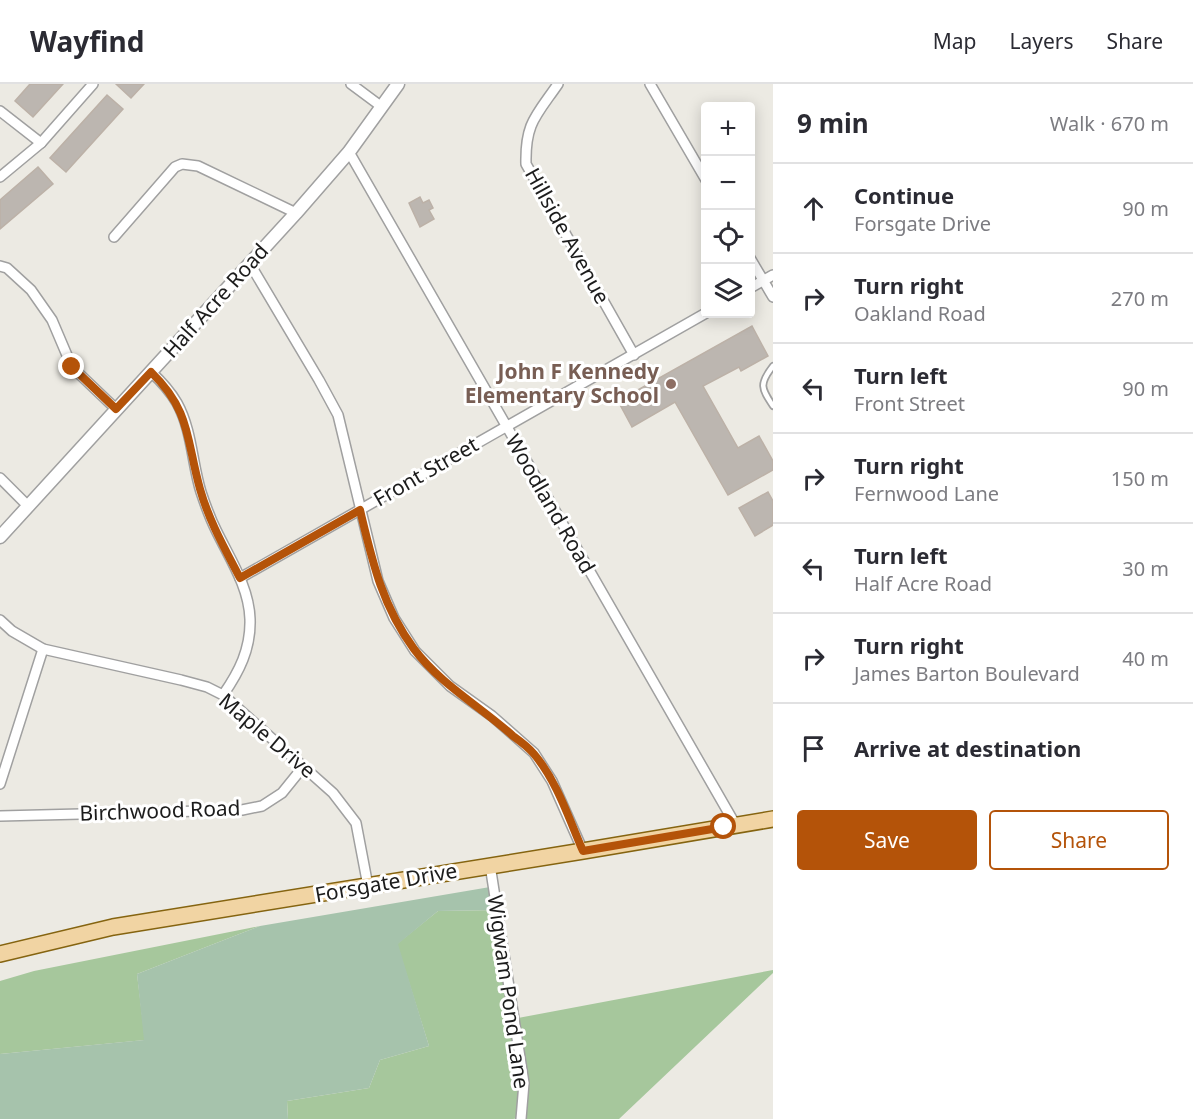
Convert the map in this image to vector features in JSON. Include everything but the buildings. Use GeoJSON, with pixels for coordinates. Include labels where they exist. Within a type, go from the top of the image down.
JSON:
{"type":"FeatureCollection","features":[{"type":"Feature","properties":{"kind":"main road","name":"Forsgate Drive"},"geometry":{"type":"LineString","coordinates":[[0,954],[113,927],[773,819]]}},
{"type":"Feature","properties":{"kind":"street"},"geometry":{"type":"LineString","coordinates":[[0,177],[41,144],[93,84]]}},
{"type":"Feature","properties":{"kind":"street"},"geometry":{"type":"LineString","coordinates":[[351,84],[382,107]]}},
{"type":"Feature","properties":{"kind":"street","name":"Half Acre Road"},"geometry":{"type":"LineString","coordinates":[[0,537],[296,213],[349,152],[398,84]]}},
{"type":"Feature","properties":{"kind":"street","name":"Hillside Avenue"},"geometry":{"type":"LineString","coordinates":[[558,84],[529,126],[525,145],[526,164],[634,355]]}},
{"type":"Feature","properties":{"kind":"street"},"geometry":{"type":"LineString","coordinates":[[650,84],[701,173]]}},
{"type":"Feature","properties":{"kind":"street"},"geometry":{"type":"LineString","coordinates":[[0,111],[41,144]]}},
{"type":"Feature","properties":{"kind":"street","name":"Woodland Road"},"geometry":{"type":"LineString","coordinates":[[349,152],[735,824]]}},
{"type":"Feature","properties":{"kind":"street"},"geometry":{"type":"LineString","coordinates":[[114,237],[175,167],[182,164],[198,166],[296,213]]}},
{"type":"Feature","properties":{"kind":"street"},"geometry":{"type":"LineString","coordinates":[[250,264],[338,415],[378,581],[394,618],[415,651],[450,686],[492,716],[534,753],[552,781],[583,851]]}},
{"type":"Feature","properties":{"kind":"street"},"geometry":{"type":"LineString","coordinates":[[754,264],[773,297]]}},
{"type":"Feature","properties":{"kind":"street"},"geometry":{"type":"LineString","coordinates":[[0,266],[7,268],[32,290],[52,320],[72,367],[116,409]]}},
{"type":"Feature","properties":{"kind":"street"},"geometry":{"type":"LineString","coordinates":[[755,285],[773,275]]}},
{"type":"Feature","properties":{"kind":"street","name":"Front Street"},"geometry":{"type":"LineString","coordinates":[[240,578],[701,316]]}},
{"type":"Feature","properties":{"kind":"street"},"geometry":{"type":"LineString","coordinates":[[151,372],[165,386],[178,405],[214,527],[240,578],[248,600],[249,641],[243,662],[223,695]]}},
{"type":"Feature","properties":{"kind":"street"},"geometry":{"type":"LineString","coordinates":[[0,478],[28,506]]}},
{"type":"Feature","properties":{"kind":"street","name":"Maple Drive"},"geometry":{"type":"LineString","coordinates":[[0,620],[12,631],[43,648],[181,680],[207,687],[223,695],[333,793],[356,823],[368,886]]}},
{"type":"Feature","properties":{"kind":"street"},"geometry":{"type":"LineString","coordinates":[[0,784],[43,648]]}},
{"type":"Feature","properties":{"kind":"street","name":"Birchwood Road"},"geometry":{"type":"LineString","coordinates":[[0,816],[242,810],[262,806],[282,793],[303,767]]}},
{"type":"Feature","properties":{"kind":"street","name":"Wigwam Pond Lane"},"geometry":{"type":"LineString","coordinates":[[490,865],[524,1083],[521,1119]]}},
{"type":"Feature","properties":{"kind":"lane"},"geometry":{"type":"LineString","coordinates":[[773,366],[764,378],[763,390],[773,406]]}},
{"type":"Feature","properties":{"kind":"green space"},"geometry":{"type":"Polygon","coordinates":[[[496,886],[499,910],[438,911],[398,944],[429,1046],[380,1060],[369,1088],[287,1101],[288,1119],[0,1119],[0,1054],[144,1040],[137,974],[260,926],[496,886]]]}},
{"type":"Feature","properties":{"kind":"green space"},"geometry":{"type":"Polygon","coordinates":[[[499,910],[518,1018],[773,970],[773,973],[619,1119],[525,1119],[525,1117],[513,1119],[288,1119],[287,1101],[369,1088],[380,1060],[429,1046],[397,944],[438,911],[499,910]]]}},
{"type":"Feature","properties":{"kind":"green space"},"geometry":{"type":"Polygon","coordinates":[[[260,926],[137,974],[145,1040],[0,1054],[0,981],[34,971],[260,926]]]}},
{"type":"Feature","properties":{"kind":"place","name":"John F Kennedy Elementary School"},"geometry":{"type":"Point","coordinates":[671,384]}},
{"type":"Feature","properties":{"kind":"route"},"geometry":{"type":"LineString","coordinates":[[72,367],[116,409],[151,372],[165,386],[178,405],[186,426],[201,490],[214,527],[240,578],[360,510],[378,581],[394,618],[415,651],[450,686],[492,716],[534,753],[552,781],[583,851],[724,827]]}}]}
